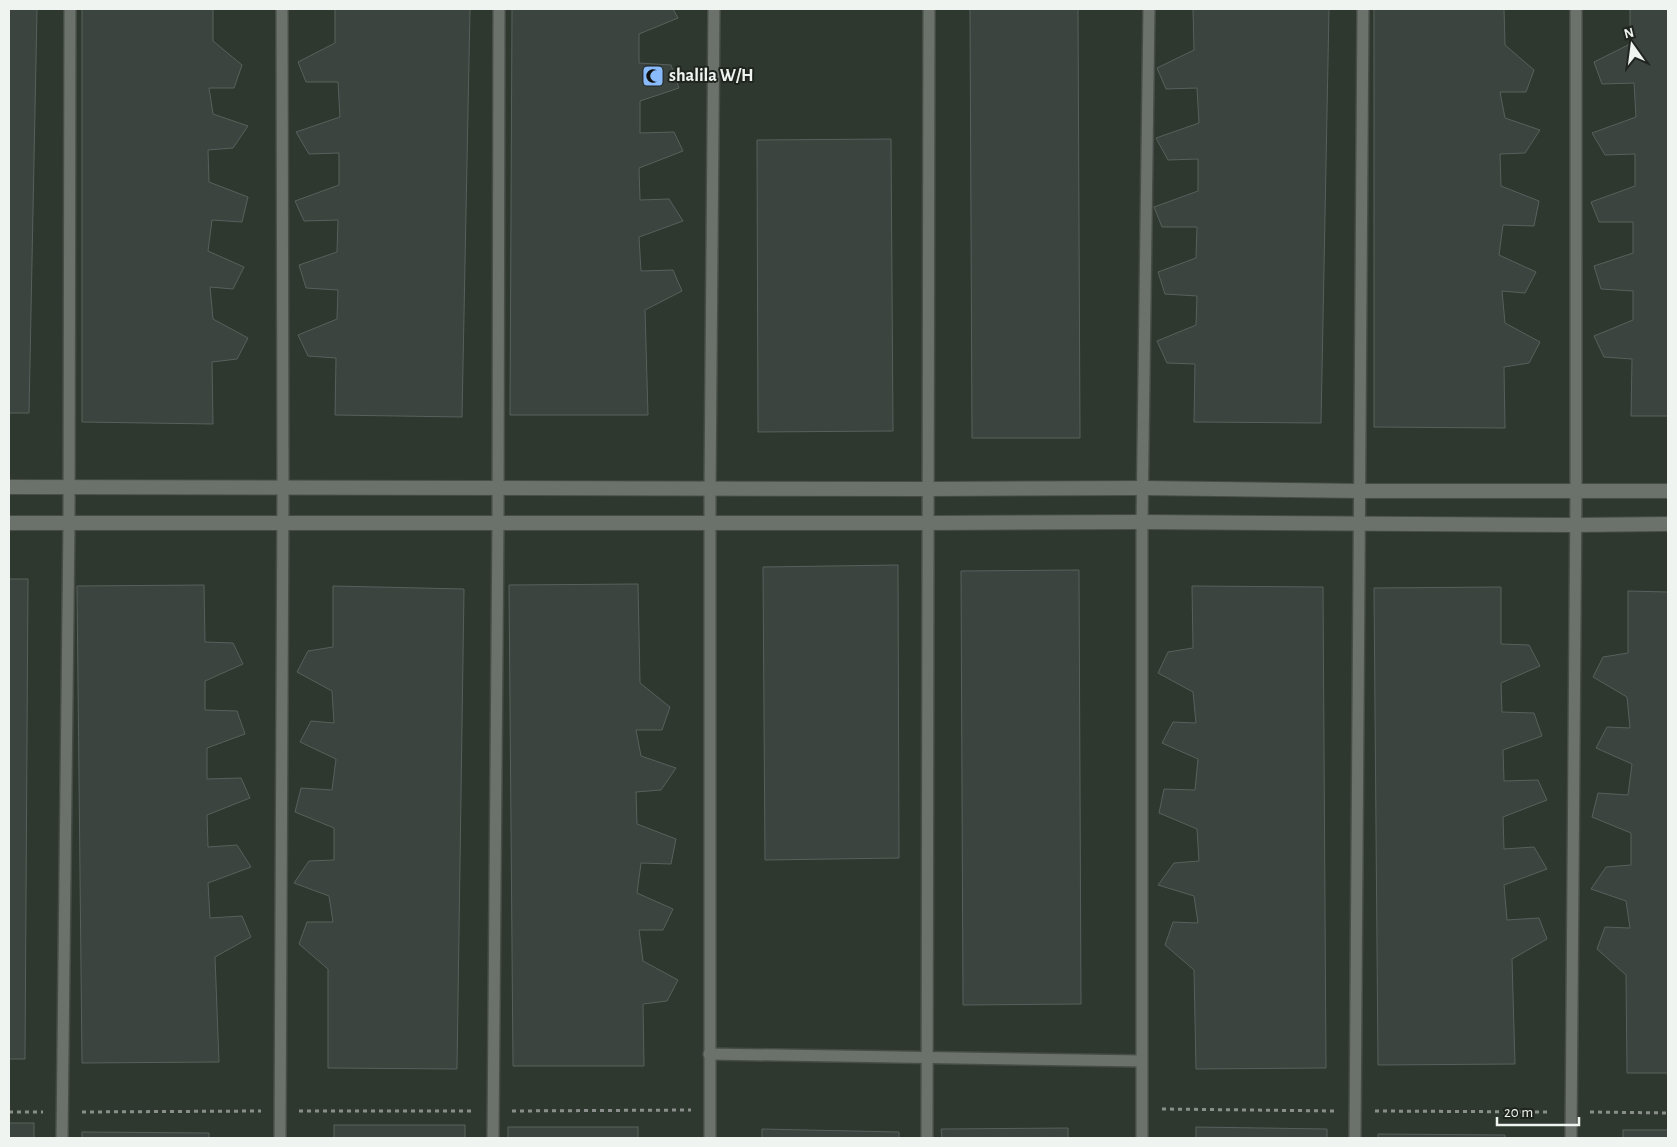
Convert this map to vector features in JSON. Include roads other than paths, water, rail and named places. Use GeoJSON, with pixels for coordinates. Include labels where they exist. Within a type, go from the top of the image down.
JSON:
{"type":"FeatureCollection","features":[{"type":"Feature","properties":{"kind":"street"},"geometry":{"type":"LineString","coordinates":[[9,487],[498,489],[1143,488],[1360,491],[1668,491]]}},
{"type":"Feature","properties":{"kind":"street"},"geometry":{"type":"LineString","coordinates":[[9,523],[928,524],[1142,522],[1668,524]]}},
{"type":"Feature","properties":{"kind":"lane"},"geometry":{"type":"LineString","coordinates":[[62,1138],[69,523],[70,9]]}},
{"type":"Feature","properties":{"kind":"lane"},"geometry":{"type":"LineString","coordinates":[[280,1138],[283,488],[282,9]]}},
{"type":"Feature","properties":{"kind":"lane"},"geometry":{"type":"LineString","coordinates":[[493,1138],[498,523],[499,9]]}},
{"type":"Feature","properties":{"kind":"lane"},"geometry":{"type":"LineString","coordinates":[[710,1138],[710,489],[714,9]]}},
{"type":"Feature","properties":{"kind":"lane"},"geometry":{"type":"LineString","coordinates":[[927,1138],[929,9]]}},
{"type":"Feature","properties":{"kind":"lane"},"geometry":{"type":"LineString","coordinates":[[1142,1138],[1142,522],[1150,9]]}},
{"type":"Feature","properties":{"kind":"lane"},"geometry":{"type":"LineString","coordinates":[[1355,1138],[1363,9]]}},
{"type":"Feature","properties":{"kind":"lane"},"geometry":{"type":"LineString","coordinates":[[1571,1138],[1576,491],[1576,9]]}},
{"type":"Feature","properties":{"kind":"lane"},"geometry":{"type":"LineString","coordinates":[[709,1054],[1141,1061]]}},
{"type":"Feature","properties":{"kind":"place","name":"shalila W/H"},"geometry":{"type":"Point","coordinates":[653,76]}}]}
